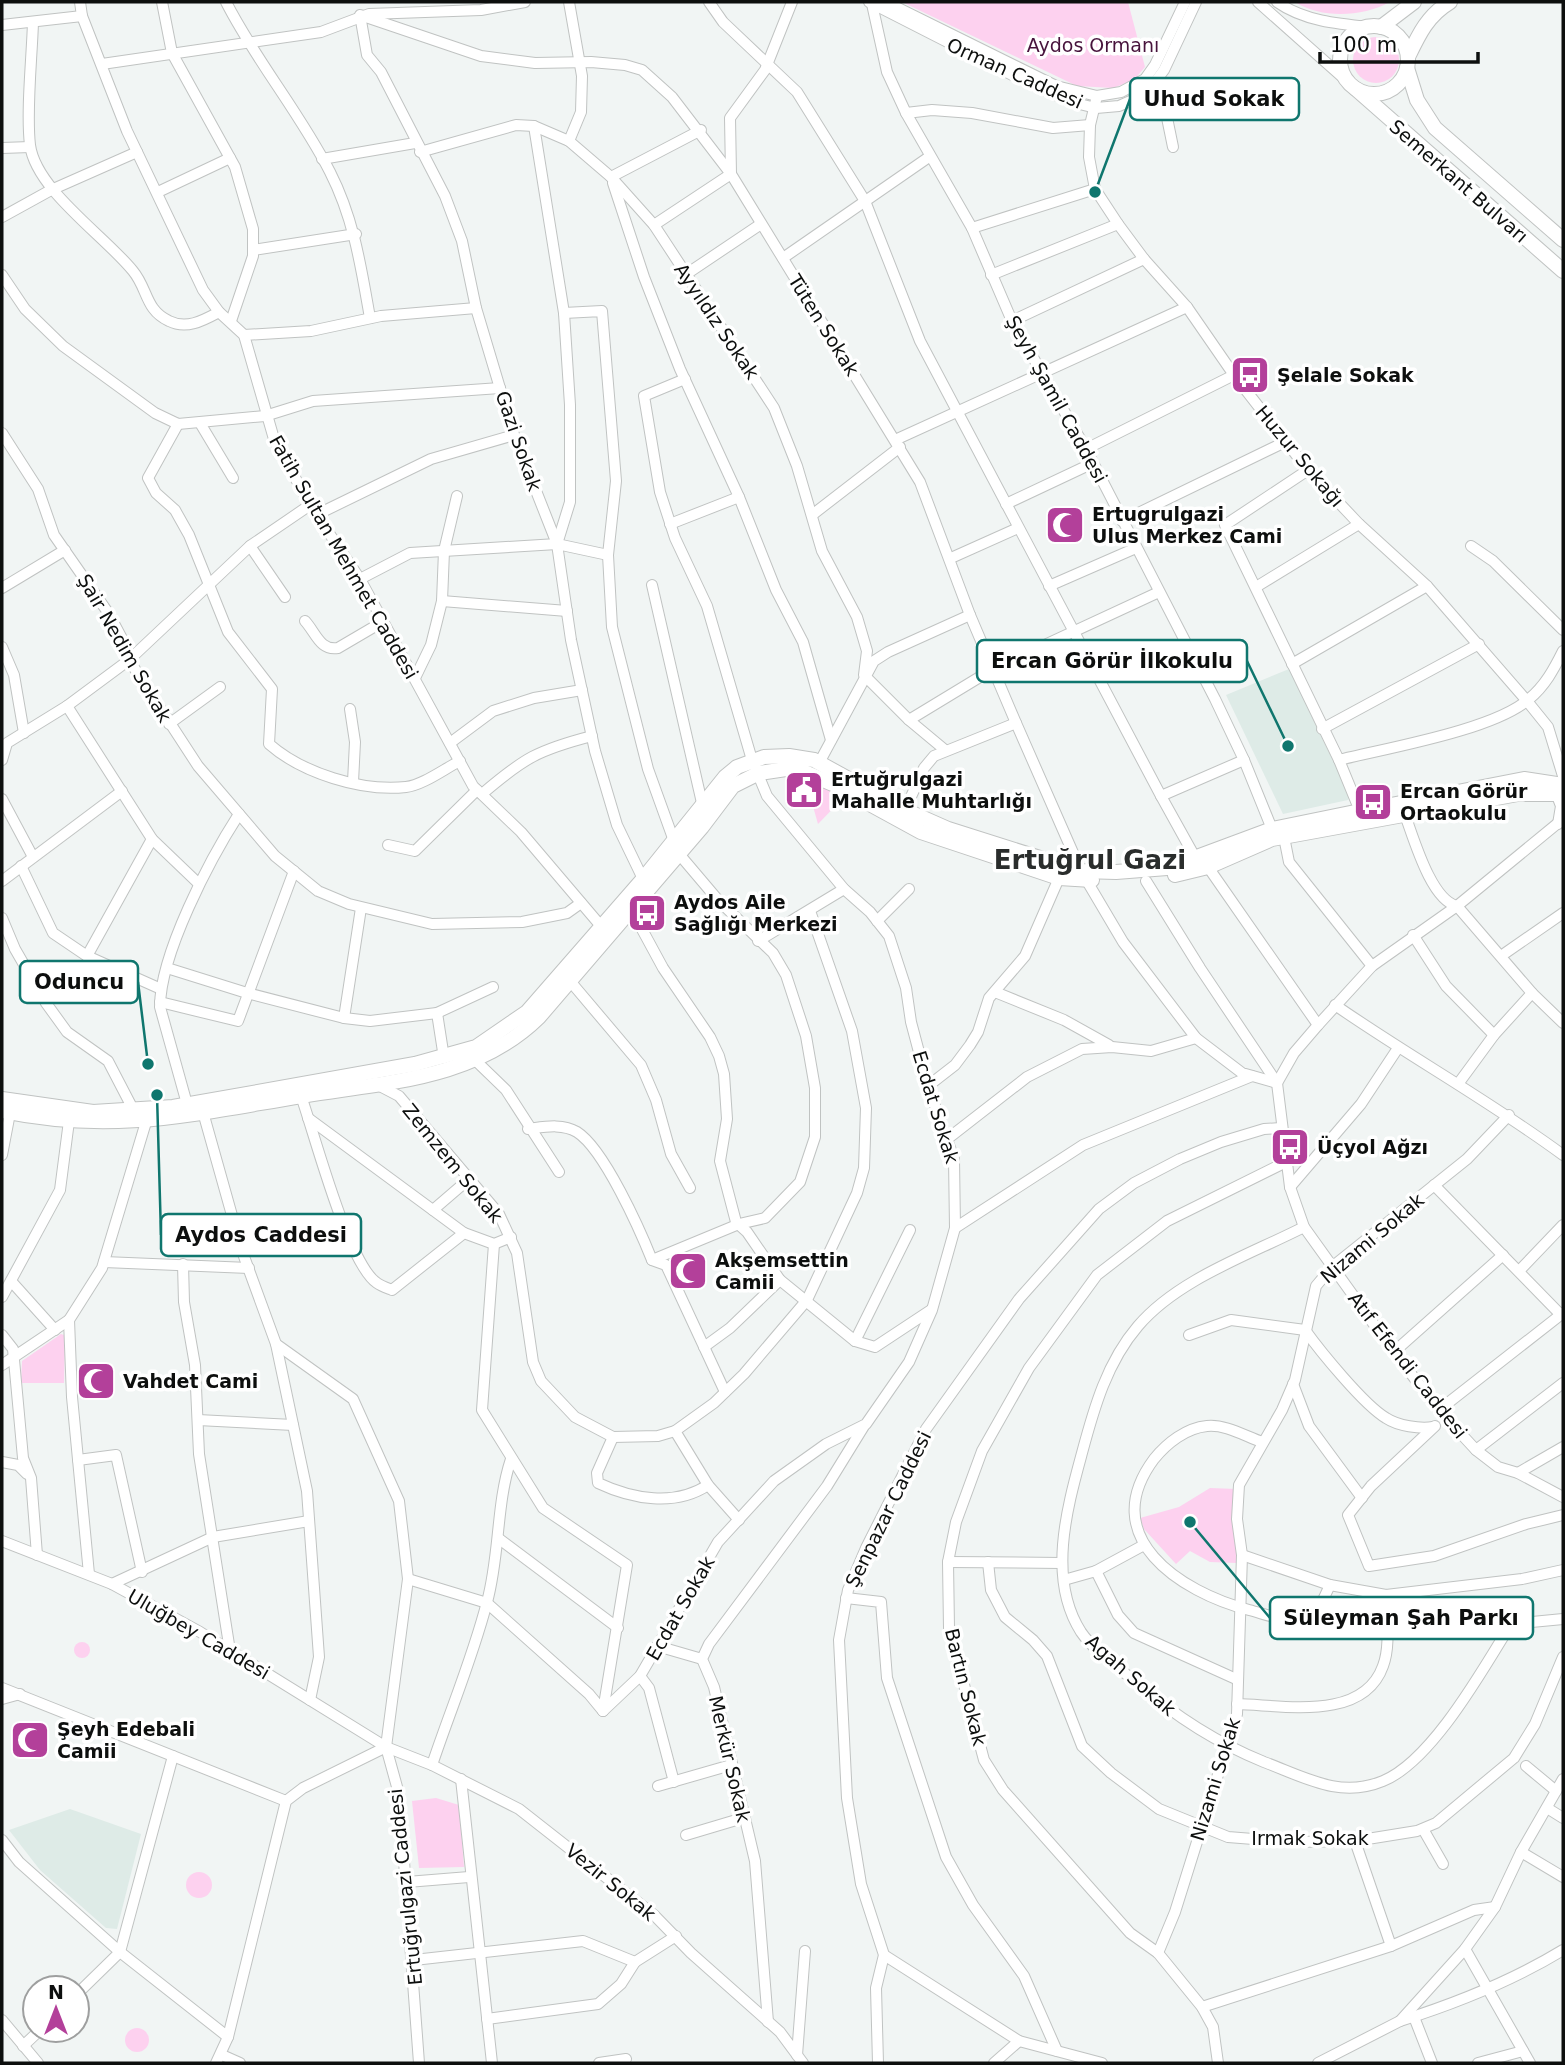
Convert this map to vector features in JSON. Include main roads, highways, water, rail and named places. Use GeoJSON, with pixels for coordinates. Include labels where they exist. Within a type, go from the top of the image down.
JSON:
{"type":"FeatureCollection","features":[{"type":"Feature","properties":{"kind":"main road"},"geometry":{"type":"LineString","coordinates":[[1414,2],[1375,27],[1351,35],[1340,53],[1342,73],[1352,86],[1376,94],[1387,92],[1403,78],[1425,24],[1437,10],[1450,2]]}},
{"type":"Feature","properties":{"kind":"main road"},"geometry":{"type":"LineString","coordinates":[[1375,27],[1399,37],[1408,62]]}},
{"type":"Feature","properties":{"kind":"main road","name":"Semerkant Bulvarı"},"geometry":{"type":"LineString","coordinates":[[1408,62],[1417,100],[1435,128],[1563,240]]}},
{"type":"Feature","properties":{"kind":"main road","name":"Semerkant Bulvarı"},"geometry":{"type":"LineString","coordinates":[[1352,86],[1563,271]]}},
{"type":"Feature","properties":{"kind":"main road"},"geometry":{"type":"LineString","coordinates":[[2,1098],[73,1110],[134,1111],[196,1107],[301,1096],[433,1075],[475,1060],[520,1034],[570,981],[643,879],[677,848],[702,803],[725,777],[789,756],[819,763],[905,810],[948,829],[1084,875],[1146,881],[1202,863],[1278,833],[1360,811],[1524,779],[1561,791]]}},
{"type":"Feature","properties":{"kind":"main road"},"geometry":{"type":"LineString","coordinates":[[6,1112],[69,1121],[146,1122],[196,1107],[444,1058],[476,1047],[521,1018],[605,931],[631,909],[677,848],[733,786],[756,767],[802,771],[835,785],[921,832],[1059,878],[1150,872],[1202,863]]}},
{"type":"Feature","properties":{"kind":"main road"},"geometry":{"type":"LineString","coordinates":[[1278,833],[1405,815],[1518,794],[1561,791]]}},
{"type":"Feature","properties":{"kind":"place","name":"Uhud Sokak"},"geometry":{"type":"Point","coordinates":[1095,192]}},
{"type":"Feature","properties":{"kind":"place","name":"Şelale Sokak"},"geometry":{"type":"Point","coordinates":[1250,375]}},
{"type":"Feature","properties":{"kind":"place","name":"Ertugrulgazi Ulus Merkez Cami"},"geometry":{"type":"Point","coordinates":[1065,525]}},
{"type":"Feature","properties":{"kind":"place","name":"Ercan Görür İlkokulu"},"geometry":{"type":"Point","coordinates":[1288,746]}},
{"type":"Feature","properties":{"kind":"place","name":"Ertuğrulgazi Mahalle Muhtarlığı"},"geometry":{"type":"Point","coordinates":[804,790]}},
{"type":"Feature","properties":{"kind":"place","name":"Ercan Görür Ortaokulu"},"geometry":{"type":"Point","coordinates":[1373,802]}},
{"type":"Feature","properties":{"kind":"place","name":"Aydos Aile Sağlığı Merkezi"},"geometry":{"type":"Point","coordinates":[647,913]}},
{"type":"Feature","properties":{"kind":"place","name":"Oduncu"},"geometry":{"type":"Point","coordinates":[148,1064]}},
{"type":"Feature","properties":{"kind":"place","name":"Aydos Caddesi"},"geometry":{"type":"Point","coordinates":[157,1095]}},
{"type":"Feature","properties":{"kind":"place","name":"Üçyol Ağzı"},"geometry":{"type":"Point","coordinates":[1290,1147]}},
{"type":"Feature","properties":{"kind":"place","name":"Akşemsettin Camii"},"geometry":{"type":"Point","coordinates":[688,1271]}},
{"type":"Feature","properties":{"kind":"place","name":"Vahdet Cami"},"geometry":{"type":"Point","coordinates":[96,1381]}},
{"type":"Feature","properties":{"kind":"place","name":"Süleyman Şah Parkı"},"geometry":{"type":"Point","coordinates":[1190,1522]}},
{"type":"Feature","properties":{"kind":"place","name":"Şeyh Edebali Camii"},"geometry":{"type":"Point","coordinates":[30,1740]}},
{"type":"Feature","properties":{"kind":"district","name":"Ertuğrul Gazi"},"geometry":{"type":"Point","coordinates":[1090,860]}},
{"type":"Feature","properties":{"kind":"park label","name":"Aydos Ormanı"},"geometry":{"type":"Point","coordinates":[1093,45]}}]}
